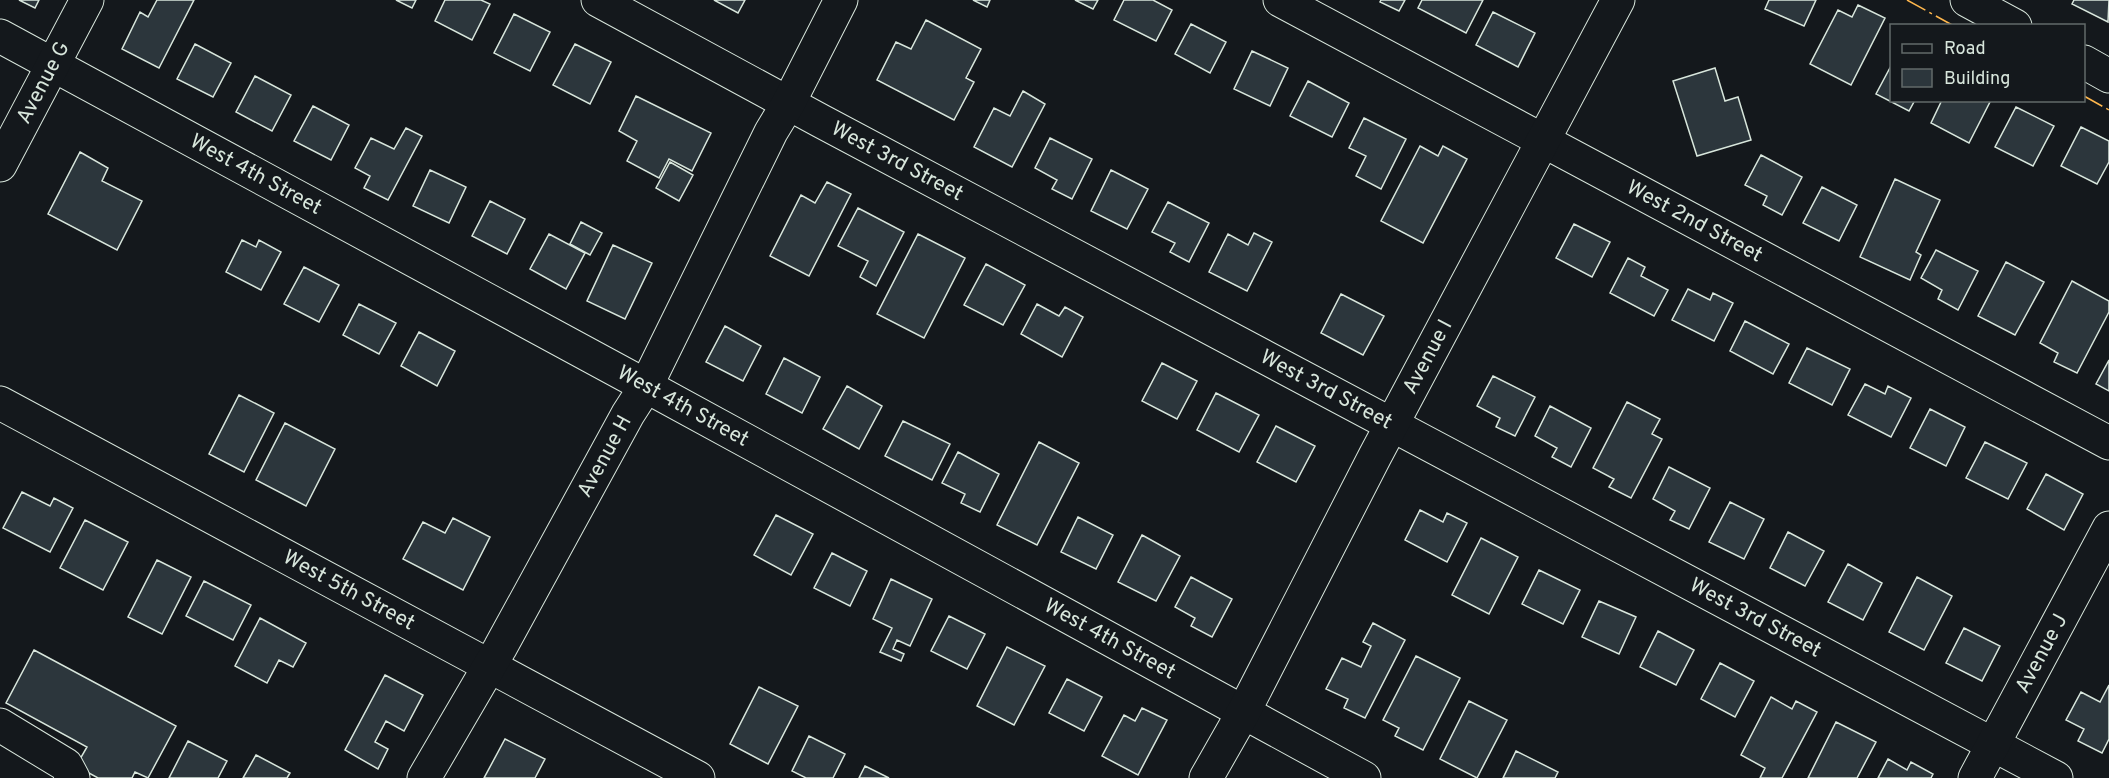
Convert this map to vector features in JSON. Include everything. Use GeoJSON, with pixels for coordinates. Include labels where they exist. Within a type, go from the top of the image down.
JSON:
{"type":"FeatureCollection","features":[{"type":"Feature","properties":{"kind":"street","name":"Avenue G"},"geometry":{"type":"LineString","coordinates":[[0,165],[87,0]]}},
{"type":"Feature","properties":{"kind":"street","name":"West 3rd Street"},"geometry":{"type":"LineString","coordinates":[[598,0],[1391,426],[2056,778]]}},
{"type":"Feature","properties":{"kind":"street","name":"Avenue H"},"geometry":{"type":"LineString","coordinates":[[424,778],[489,667],[628,414],[646,386],[771,132],[788,104],[840,0]]}},
{"type":"Feature","properties":{"kind":"street","name":"West 2nd Street"},"geometry":{"type":"LineString","coordinates":[[1280,0],[2109,443]]}},
{"type":"Feature","properties":{"kind":"street","name":"Avenue I"},"geometry":{"type":"LineString","coordinates":[[1206,778],[1243,713],[1391,426],[1617,0]]}},
{"type":"Feature","properties":{"kind":"street"},"geometry":{"type":"LineString","coordinates":[[1967,0],[2011,24]]}},
{"type":"Feature","properties":{"kind":"street","name":"West 4th Street"},"geometry":{"type":"LineString","coordinates":[[0,36],[1364,778]]}},
{"type":"Feature","properties":{"kind":"street"},"geometry":{"type":"LineString","coordinates":[[2085,63],[2109,76]]}},
{"type":"Feature","properties":{"kind":"street","name":"West 5th Street"},"geometry":{"type":"LineString","coordinates":[[0,403],[698,778]]}},
{"type":"Feature","properties":{"kind":"street","name":"Avenue J"},"geometry":{"type":"LineString","coordinates":[[1975,778],[2109,528]]}},
{"type":"Feature","properties":{"kind":"street"},"geometry":{"type":"LineString","coordinates":[[0,725],[66,765],[73,778]]}},
{"type":"Feature","properties":{"kind":"building"},"geometry":{"type":"Polygon","coordinates":[[[19,0],[39,0],[35,8],[19,0]]]}},
{"type":"Feature","properties":{"kind":"building"},"geometry":{"type":"Polygon","coordinates":[[[157,0],[194,0],[159,68],[122,49],[140,12],[148,17],[157,0]]]}},
{"type":"Feature","properties":{"kind":"building"},"geometry":{"type":"Polygon","coordinates":[[[396,0],[416,0],[412,8],[396,0]]]}},
{"type":"Feature","properties":{"kind":"building"},"geometry":{"type":"Polygon","coordinates":[[[445,0],[481,0],[490,4],[472,40],[435,21],[445,0]]]}},
{"type":"Feature","properties":{"kind":"building"},"geometry":{"type":"Polygon","coordinates":[[[714,0],[745,0],[738,13],[714,0]]]}},
{"type":"Feature","properties":{"kind":"building"},"geometry":{"type":"Polygon","coordinates":[[[973,0],[990,0],[987,7],[973,0]]]}},
{"type":"Feature","properties":{"kind":"building"},"geometry":{"type":"Polygon","coordinates":[[[1075,0],[1098,0],[1093,9],[1075,0]]]}},
{"type":"Feature","properties":{"kind":"building"},"geometry":{"type":"Polygon","coordinates":[[[1124,0],[1153,0],[1172,10],[1156,41],[1114,20],[1124,0]]]}},
{"type":"Feature","properties":{"kind":"building"},"geometry":{"type":"Polygon","coordinates":[[[1381,0],[1405,0],[1399,11],[1380,2],[1381,0]]]}},
{"type":"Feature","properties":{"kind":"building"},"geometry":{"type":"Polygon","coordinates":[[[1422,0],[1483,0],[1466,33],[1418,8],[1422,0]]]}},
{"type":"Feature","properties":{"kind":"building"},"geometry":{"type":"Polygon","coordinates":[[[1769,0],[1816,0],[1804,26],[1765,9],[1769,0]]]}},
{"type":"Feature","properties":{"kind":"building"},"geometry":{"type":"Polygon","coordinates":[[[2074,0],[2109,0],[2108,22],[2072,4],[2074,0]]]}},
{"type":"Feature","properties":{"kind":"building"},"geometry":{"type":"Polygon","coordinates":[[[1858,5],[1885,18],[1851,85],[1810,64],[1838,10],[1852,17],[1858,5]]]}},
{"type":"Feature","properties":{"kind":"building"},"geometry":{"type":"Polygon","coordinates":[[[1493,12],[1535,33],[1518,67],[1476,45],[1493,12]]]}},
{"type":"Feature","properties":{"kind":"building"},"geometry":{"type":"Polygon","coordinates":[[[514,14],[550,32],[530,71],[494,53],[514,14]]]}},
{"type":"Feature","properties":{"kind":"building"},"geometry":{"type":"Polygon","coordinates":[[[926,20],[981,49],[966,78],[974,82],[954,120],[877,80],[896,42],[911,49],[926,20]]]}},
{"type":"Feature","properties":{"kind":"building"},"geometry":{"type":"Polygon","coordinates":[[[1191,24],[1226,42],[1210,73],[1175,54],[1191,24]]]}},
{"type":"Feature","properties":{"kind":"building"},"geometry":{"type":"Polygon","coordinates":[[[195,44],[231,63],[213,97],[177,79],[195,44]]]}},
{"type":"Feature","properties":{"kind":"building"},"geometry":{"type":"Polygon","coordinates":[[[575,44],[611,62],[590,104],[553,85],[575,44]]]}},
{"type":"Feature","properties":{"kind":"building"},"geometry":{"type":"Polygon","coordinates":[[[1252,51],[1288,68],[1270,106],[1234,89],[1252,51]]]}},
{"type":"Feature","properties":{"kind":"building"},"geometry":{"type":"Polygon","coordinates":[[[1715,68],[1725,101],[1738,97],[1751,140],[1697,156],[1673,81],[1715,68]]]}},
{"type":"Feature","properties":{"kind":"building"},"geometry":{"type":"Polygon","coordinates":[[[1890,68],[1890,101],[1876,94],[1890,68]]]}},
{"type":"Feature","properties":{"kind":"building"},"geometry":{"type":"Polygon","coordinates":[[[255,76],[291,95],[272,131],[236,112],[255,76]]]}},
{"type":"Feature","properties":{"kind":"building"},"geometry":{"type":"Polygon","coordinates":[[[1308,81],[1349,103],[1332,137],[1290,116],[1308,81]]]}},
{"type":"Feature","properties":{"kind":"building"},"geometry":{"type":"Polygon","coordinates":[[[1023,91],[1045,104],[1012,167],[974,147],[994,108],[1010,116],[1023,91]]]}},
{"type":"Feature","properties":{"kind":"building"},"geometry":{"type":"Polygon","coordinates":[[[636,96],[711,133],[692,171],[669,159],[659,178],[627,161],[637,141],[619,131],[636,96]]]}},
{"type":"Feature","properties":{"kind":"building"},"geometry":{"type":"Polygon","coordinates":[[[1892,102],[1914,102],[1909,111],[1892,102]]]}},
{"type":"Feature","properties":{"kind":"building"},"geometry":{"type":"Polygon","coordinates":[[[1941,102],[1990,102],[1969,143],[1931,123],[1941,102]]]}},
{"type":"Feature","properties":{"kind":"building"},"geometry":{"type":"Polygon","coordinates":[[[313,106],[349,125],[331,160],[294,141],[313,106]]]}},
{"type":"Feature","properties":{"kind":"building"},"geometry":{"type":"Polygon","coordinates":[[[2016,107],[2054,126],[2033,166],[1995,147],[2016,107]]]}},
{"type":"Feature","properties":{"kind":"building"},"geometry":{"type":"Polygon","coordinates":[[[1364,118],[1406,139],[1381,189],[1356,176],[1366,156],[1349,148],[1364,118]]]}},
{"type":"Feature","properties":{"kind":"building"},"geometry":{"type":"Polygon","coordinates":[[[2081,127],[2109,141],[2109,162],[2097,184],[2061,166],[2081,127]]]}},
{"type":"Feature","properties":{"kind":"building"},"geometry":{"type":"Polygon","coordinates":[[[406,128],[422,136],[388,200],[364,188],[370,176],[355,168],[371,138],[394,149],[406,128]]]}},
{"type":"Feature","properties":{"kind":"building"},"geometry":{"type":"Polygon","coordinates":[[[1050,138],[1092,159],[1072,199],[1052,189],[1057,180],[1035,168],[1050,138]]]}},
{"type":"Feature","properties":{"kind":"building"},"geometry":{"type":"Polygon","coordinates":[[[1420,146],[1438,156],[1443,146],[1467,159],[1423,243],[1381,221],[1420,146]]]}},
{"type":"Feature","properties":{"kind":"building"},"geometry":{"type":"Polygon","coordinates":[[[80,152],[108,168],[102,181],[142,201],[117,250],[48,214],[80,152]]]}},
{"type":"Feature","properties":{"kind":"building"},"geometry":{"type":"Polygon","coordinates":[[[1761,155],[1802,177],[1782,215],[1763,205],[1767,196],[1745,185],[1761,155]]]}},
{"type":"Feature","properties":{"kind":"building"},"geometry":{"type":"Polygon","coordinates":[[[670,162],[693,175],[679,201],[656,188],[670,162]]]}},
{"type":"Feature","properties":{"kind":"building"},"geometry":{"type":"Polygon","coordinates":[[[430,170],[466,187],[449,223],[413,206],[430,170]]]}},
{"type":"Feature","properties":{"kind":"building"},"geometry":{"type":"Polygon","coordinates":[[[1111,170],[1148,189],[1127,229],[1091,211],[1111,170]]]}},
{"type":"Feature","properties":{"kind":"building"},"geometry":{"type":"Polygon","coordinates":[[[1895,179],[1940,200],[1916,252],[1921,255],[1910,280],[1860,257],[1895,179]]]}},
{"type":"Feature","properties":{"kind":"building"},"geometry":{"type":"Polygon","coordinates":[[[827,182],[851,194],[809,276],[770,256],[801,195],[815,203],[827,182]]]}},
{"type":"Feature","properties":{"kind":"building"},"geometry":{"type":"Polygon","coordinates":[[[1822,187],[1857,205],[1839,241],[1803,223],[1822,187]]]}},
{"type":"Feature","properties":{"kind":"building"},"geometry":{"type":"Polygon","coordinates":[[[490,201],[525,219],[507,254],[472,236],[490,201]]]}},
{"type":"Feature","properties":{"kind":"building"},"geometry":{"type":"Polygon","coordinates":[[[1168,202],[1209,223],[1189,262],[1170,252],[1175,243],[1152,232],[1168,202]]]}},
{"type":"Feature","properties":{"kind":"building"},"geometry":{"type":"Polygon","coordinates":[[[858,208],[904,232],[876,286],[860,277],[868,261],[838,246],[858,208]]]}},
{"type":"Feature","properties":{"kind":"building"},"geometry":{"type":"Polygon","coordinates":[[[581,222],[602,233],[590,255],[570,244],[581,222]]]}},
{"type":"Feature","properties":{"kind":"building"},"geometry":{"type":"Polygon","coordinates":[[[1574,224],[1610,242],[1592,277],[1556,258],[1574,224]]]}},
{"type":"Feature","properties":{"kind":"building"},"geometry":{"type":"Polygon","coordinates":[[[1254,233],[1272,242],[1247,291],[1209,272],[1228,234],[1248,245],[1254,233]]]}},
{"type":"Feature","properties":{"kind":"building"},"geometry":{"type":"Polygon","coordinates":[[[549,234],[585,253],[566,289],[530,269],[549,234]]]}},
{"type":"Feature","properties":{"kind":"building"},"geometry":{"type":"Polygon","coordinates":[[[918,234],[965,258],[924,338],[877,314],[918,234]]]}},
{"type":"Feature","properties":{"kind":"building"},"geometry":{"type":"Polygon","coordinates":[[[242,240],[256,247],[259,240],[281,252],[261,290],[226,272],[242,240]]]}},
{"type":"Feature","properties":{"kind":"building"},"geometry":{"type":"Polygon","coordinates":[[[613,245],[652,263],[625,319],[587,301],[613,245]]]}},
{"type":"Feature","properties":{"kind":"building"},"geometry":{"type":"Polygon","coordinates":[[[1936,250],[1978,271],[1958,310],[1938,299],[1942,290],[1921,278],[1936,250]]]}},
{"type":"Feature","properties":{"kind":"building"},"geometry":{"type":"Polygon","coordinates":[[[1628,258],[1645,267],[1641,276],[1668,290],[1654,316],[1610,293],[1628,258]]]}},
{"type":"Feature","properties":{"kind":"building"},"geometry":{"type":"Polygon","coordinates":[[[2006,262],[2044,282],[2015,335],[1978,316],[2006,262]]]}},
{"type":"Feature","properties":{"kind":"building"},"geometry":{"type":"Polygon","coordinates":[[[986,264],[1025,285],[1003,325],[964,305],[986,264]]]}},
{"type":"Feature","properties":{"kind":"building"},"geometry":{"type":"Polygon","coordinates":[[[304,267],[339,285],[319,322],[284,304],[304,267]]]}},
{"type":"Feature","properties":{"kind":"building"},"geometry":{"type":"Polygon","coordinates":[[[2072,281],[2109,301],[2109,312],[2077,373],[2054,362],[2058,353],[2040,343],[2072,281]]]}},
{"type":"Feature","properties":{"kind":"building"},"geometry":{"type":"Polygon","coordinates":[[[1688,289],[1710,300],[1713,293],[1733,303],[1714,341],[1672,320],[1688,289]]]}},
{"type":"Feature","properties":{"kind":"building"},"geometry":{"type":"Polygon","coordinates":[[[1341,294],[1384,316],[1363,355],[1321,333],[1341,294]]]}},
{"type":"Feature","properties":{"kind":"building"},"geometry":{"type":"Polygon","coordinates":[[[359,304],[396,323],[379,354],[343,335],[359,304]]]}},
{"type":"Feature","properties":{"kind":"building"},"geometry":{"type":"Polygon","coordinates":[[[1037,304],[1059,316],[1065,307],[1083,317],[1062,357],[1021,334],[1037,304]]]}},
{"type":"Feature","properties":{"kind":"building"},"geometry":{"type":"Polygon","coordinates":[[[1745,321],[1789,344],[1773,374],[1730,351],[1745,321]]]}},
{"type":"Feature","properties":{"kind":"building"},"geometry":{"type":"Polygon","coordinates":[[[725,326],[761,346],[743,381],[706,362],[725,326]]]}},
{"type":"Feature","properties":{"kind":"building"},"geometry":{"type":"Polygon","coordinates":[[[419,332],[455,351],[437,386],[401,366],[419,332]]]}},
{"type":"Feature","properties":{"kind":"building"},"geometry":{"type":"Polygon","coordinates":[[[1807,348],[1850,369],[1832,405],[1789,383],[1807,348]]]}},
{"type":"Feature","properties":{"kind":"building"},"geometry":{"type":"Polygon","coordinates":[[[784,358],[820,377],[802,413],[766,394],[784,358]]]}},
{"type":"Feature","properties":{"kind":"building"},"geometry":{"type":"Polygon","coordinates":[[[2109,360],[2109,391],[2096,384],[2109,360]]]}},
{"type":"Feature","properties":{"kind":"building"},"geometry":{"type":"Polygon","coordinates":[[[1162,363],[1197,381],[1177,419],[1142,401],[1162,363]]]}},
{"type":"Feature","properties":{"kind":"building"},"geometry":{"type":"Polygon","coordinates":[[[1493,376],[1535,397],[1515,436],[1496,427],[1500,418],[1477,406],[1493,376]]]}},
{"type":"Feature","properties":{"kind":"building"},"geometry":{"type":"Polygon","coordinates":[[[1865,384],[1885,394],[1888,386],[1911,398],[1891,437],[1848,415],[1865,384]]]}},
{"type":"Feature","properties":{"kind":"building"},"geometry":{"type":"Polygon","coordinates":[[[847,386],[882,406],[859,449],[823,429],[847,386]]]}},
{"type":"Feature","properties":{"kind":"building"},"geometry":{"type":"Polygon","coordinates":[[[1216,393],[1259,415],[1239,452],[1197,430],[1216,393]]]}},
{"type":"Feature","properties":{"kind":"building"},"geometry":{"type":"Polygon","coordinates":[[[239,395],[274,413],[244,472],[209,454],[239,395]]]}},
{"type":"Feature","properties":{"kind":"building"},"geometry":{"type":"Polygon","coordinates":[[[1627,402],[1660,419],[1652,434],[1662,439],[1631,498],[1609,487],[1614,479],[1593,468],[1627,402]]]}},
{"type":"Feature","properties":{"kind":"building"},"geometry":{"type":"Polygon","coordinates":[[[1550,406],[1591,428],[1571,467],[1552,457],[1557,448],[1535,436],[1550,406]]]}},
{"type":"Feature","properties":{"kind":"building"},"geometry":{"type":"Polygon","coordinates":[[[1930,409],[1965,427],[1946,466],[1910,448],[1930,409]]]}},
{"type":"Feature","properties":{"kind":"building"},"geometry":{"type":"Polygon","coordinates":[[[903,421],[950,444],[932,480],[885,456],[903,421]]]}},
{"type":"Feature","properties":{"kind":"building"},"geometry":{"type":"Polygon","coordinates":[[[285,423],[335,449],[306,506],[256,480],[285,423]]]}},
{"type":"Feature","properties":{"kind":"building"},"geometry":{"type":"Polygon","coordinates":[[[1276,426],[1315,446],[1296,482],[1257,462],[1276,426]]]}},
{"type":"Feature","properties":{"kind":"building"},"geometry":{"type":"Polygon","coordinates":[[[1039,442],[1079,463],[1037,545],[997,525],[1039,442]]]}},
{"type":"Feature","properties":{"kind":"building"},"geometry":{"type":"Polygon","coordinates":[[[1985,442],[2027,463],[2008,499],[1966,478],[1985,442]]]}},
{"type":"Feature","properties":{"kind":"building"},"geometry":{"type":"Polygon","coordinates":[[[958,452],[999,474],[980,512],[961,503],[965,494],[942,483],[958,452]]]}},
{"type":"Feature","properties":{"kind":"building"},"geometry":{"type":"Polygon","coordinates":[[[1669,467],[1710,488],[1689,529],[1670,520],[1675,511],[1653,499],[1669,467]]]}},
{"type":"Feature","properties":{"kind":"building"},"geometry":{"type":"Polygon","coordinates":[[[2046,474],[2083,494],[2064,530],[2027,509],[2046,474]]]}},
{"type":"Feature","properties":{"kind":"building"},"geometry":{"type":"Polygon","coordinates":[[[22,492],[50,506],[54,498],[73,508],[50,552],[3,528],[22,492]]]}},
{"type":"Feature","properties":{"kind":"building"},"geometry":{"type":"Polygon","coordinates":[[[1730,502],[1764,519],[1744,559],[1709,542],[1730,502]]]}},
{"type":"Feature","properties":{"kind":"building"},"geometry":{"type":"Polygon","coordinates":[[[1420,510],[1443,522],[1447,513],[1467,523],[1447,562],[1405,540],[1420,510]]]}},
{"type":"Feature","properties":{"kind":"building"},"geometry":{"type":"Polygon","coordinates":[[[776,515],[813,534],[791,575],[754,555],[776,515]]]}},
{"type":"Feature","properties":{"kind":"building"},"geometry":{"type":"Polygon","coordinates":[[[1078,517],[1113,535],[1096,569],[1061,552],[1078,517]]]}},
{"type":"Feature","properties":{"kind":"building"},"geometry":{"type":"Polygon","coordinates":[[[453,518],[490,537],[463,590],[403,559],[423,522],[445,533],[453,518]]]}},
{"type":"Feature","properties":{"kind":"building"},"geometry":{"type":"Polygon","coordinates":[[[85,520],[128,542],[103,590],[60,568],[85,520]]]}},
{"type":"Feature","properties":{"kind":"building"},"geometry":{"type":"Polygon","coordinates":[[[1788,532],[1824,551],[1805,586],[1770,568],[1788,532]]]}},
{"type":"Feature","properties":{"kind":"building"},"geometry":{"type":"Polygon","coordinates":[[[1142,535],[1180,556],[1156,601],[1118,582],[1142,535]]]}},
{"type":"Feature","properties":{"kind":"building"},"geometry":{"type":"Polygon","coordinates":[[[1481,538],[1518,557],[1489,614],[1452,595],[1481,538]]]}},
{"type":"Feature","properties":{"kind":"building"},"geometry":{"type":"Polygon","coordinates":[[[832,553],[867,571],[850,606],[814,588],[832,553]]]}},
{"type":"Feature","properties":{"kind":"building"},"geometry":{"type":"Polygon","coordinates":[[[157,560],[191,577],[162,634],[128,617],[157,560]]]}},
{"type":"Feature","properties":{"kind":"building"},"geometry":{"type":"Polygon","coordinates":[[[1848,564],[1882,583],[1863,620],[1828,602],[1848,564]]]}},
{"type":"Feature","properties":{"kind":"building"},"geometry":{"type":"Polygon","coordinates":[[[1539,570],[1580,590],[1563,624],[1522,604],[1539,570]]]}},
{"type":"Feature","properties":{"kind":"building"},"geometry":{"type":"Polygon","coordinates":[[[1191,577],[1232,599],[1212,637],[1191,626],[1195,618],[1175,607],[1191,577]]]}},
{"type":"Feature","properties":{"kind":"building"},"geometry":{"type":"Polygon","coordinates":[[[1917,577],[1952,596],[1924,650],[1889,632],[1917,577]]]}},
{"type":"Feature","properties":{"kind":"building"},"geometry":{"type":"Polygon","coordinates":[[[891,579],[932,599],[910,646],[897,640],[893,649],[904,654],[901,661],[880,652],[892,628],[873,619],[891,579]]]}},
{"type":"Feature","properties":{"kind":"building"},"geometry":{"type":"Polygon","coordinates":[[[204,581],[251,605],[233,640],[186,616],[204,581]]]}},
{"type":"Feature","properties":{"kind":"building"},"geometry":{"type":"Polygon","coordinates":[[[1599,601],[1636,617],[1619,654],[1582,637],[1599,601]]]}},
{"type":"Feature","properties":{"kind":"building"},"geometry":{"type":"Polygon","coordinates":[[[949,616],[985,634],[967,669],[931,651],[949,616]]]}},
{"type":"Feature","properties":{"kind":"building"},"geometry":{"type":"Polygon","coordinates":[[[260,618],[306,643],[293,667],[279,660],[267,683],[235,666],[260,618]]]}},
{"type":"Feature","properties":{"kind":"building"},"geometry":{"type":"Polygon","coordinates":[[[1373,623],[1405,640],[1365,718],[1344,708],[1348,699],[1326,689],[1342,658],[1361,667],[1371,646],[1363,642],[1373,623]]]}},
{"type":"Feature","properties":{"kind":"building"},"geometry":{"type":"Polygon","coordinates":[[[1964,628],[2000,646],[1982,681],[1946,663],[1964,628]]]}},
{"type":"Feature","properties":{"kind":"building"},"geometry":{"type":"Polygon","coordinates":[[[1658,631],[1694,650],[1676,685],[1640,667],[1658,631]]]}},
{"type":"Feature","properties":{"kind":"building"},"geometry":{"type":"Polygon","coordinates":[[[1007,647],[1045,666],[1014,725],[977,706],[1007,647]]]}},
{"type":"Feature","properties":{"kind":"building"},"geometry":{"type":"Polygon","coordinates":[[[34,650],[176,726],[148,778],[135,772],[132,778],[98,778],[76,766],[87,747],[6,703],[34,650]]]}},
{"type":"Feature","properties":{"kind":"building"},"geometry":{"type":"Polygon","coordinates":[[[1416,656],[1460,678],[1423,750],[1395,736],[1399,728],[1383,720],[1416,656]]]}},
{"type":"Feature","properties":{"kind":"building"},"geometry":{"type":"Polygon","coordinates":[[[1720,663],[1754,681],[1735,717],[1701,699],[1720,663]]]}},
{"type":"Feature","properties":{"kind":"building"},"geometry":{"type":"Polygon","coordinates":[[[385,675],[423,695],[404,731],[386,721],[375,742],[388,749],[378,769],[345,750],[385,675]]]}},
{"type":"Feature","properties":{"kind":"building"},"geometry":{"type":"Polygon","coordinates":[[[1067,679],[1102,697],[1084,731],[1049,713],[1067,679]]]}},
{"type":"Feature","properties":{"kind":"building"},"geometry":{"type":"Polygon","coordinates":[[[2109,685],[2109,739],[2102,753],[2078,741],[2084,729],[2066,720],[2081,692],[2100,702],[2109,685]]]}},
{"type":"Feature","properties":{"kind":"building"},"geometry":{"type":"Polygon","coordinates":[[[759,687],[798,706],[768,764],[730,744],[759,687]]]}},
{"type":"Feature","properties":{"kind":"building"},"geometry":{"type":"Polygon","coordinates":[[[1771,697],[1792,709],[1796,701],[1817,712],[1782,778],[1760,778],[1765,768],[1741,755],[1771,697]]]}},
{"type":"Feature","properties":{"kind":"building"},"geometry":{"type":"Polygon","coordinates":[[[1469,701],[1507,720],[1477,778],[1440,759],[1469,701]]]}},
{"type":"Feature","properties":{"kind":"building"},"geometry":{"type":"Polygon","coordinates":[[[1142,708],[1167,720],[1138,775],[1102,756],[1124,715],[1135,721],[1142,708]]]}},
{"type":"Feature","properties":{"kind":"building"},"geometry":{"type":"Polygon","coordinates":[[[1836,722],[1876,742],[1857,778],[1808,778],[1836,722]]]}},
{"type":"Feature","properties":{"kind":"building"},"geometry":{"type":"Polygon","coordinates":[[[809,736],[845,754],[833,778],[806,778],[792,771],[809,736]]]}},
{"type":"Feature","properties":{"kind":"building"},"geometry":{"type":"Polygon","coordinates":[[[505,739],[545,759],[535,778],[484,778],[505,739]]]}},
{"type":"Feature","properties":{"kind":"building"},"geometry":{"type":"Polygon","coordinates":[[[188,741],[227,761],[218,778],[169,778],[188,741]]]}},
{"type":"Feature","properties":{"kind":"building"},"geometry":{"type":"Polygon","coordinates":[[[1516,751],[1558,772],[1555,778],[1503,778],[1516,751]]]}},
{"type":"Feature","properties":{"kind":"building"},"geometry":{"type":"Polygon","coordinates":[[[256,755],[290,773],[287,778],[243,778],[256,755]]]}},
{"type":"Feature","properties":{"kind":"building"},"geometry":{"type":"Polygon","coordinates":[[[1888,759],[1907,770],[1911,762],[1933,774],[1931,778],[1878,778],[1888,759]]]}},
{"type":"Feature","properties":{"kind":"building"},"geometry":{"type":"Polygon","coordinates":[[[865,766],[889,778],[859,778],[865,766]]]}},
{"type":"Feature","properties":{"kind":"power"},"geometry":{"type":"LineString","coordinates":[[1907,0],[1950,24]]}},
{"type":"Feature","properties":{"kind":"power"},"geometry":{"type":"LineString","coordinates":[[2085,97],[2109,110]]}}]}
